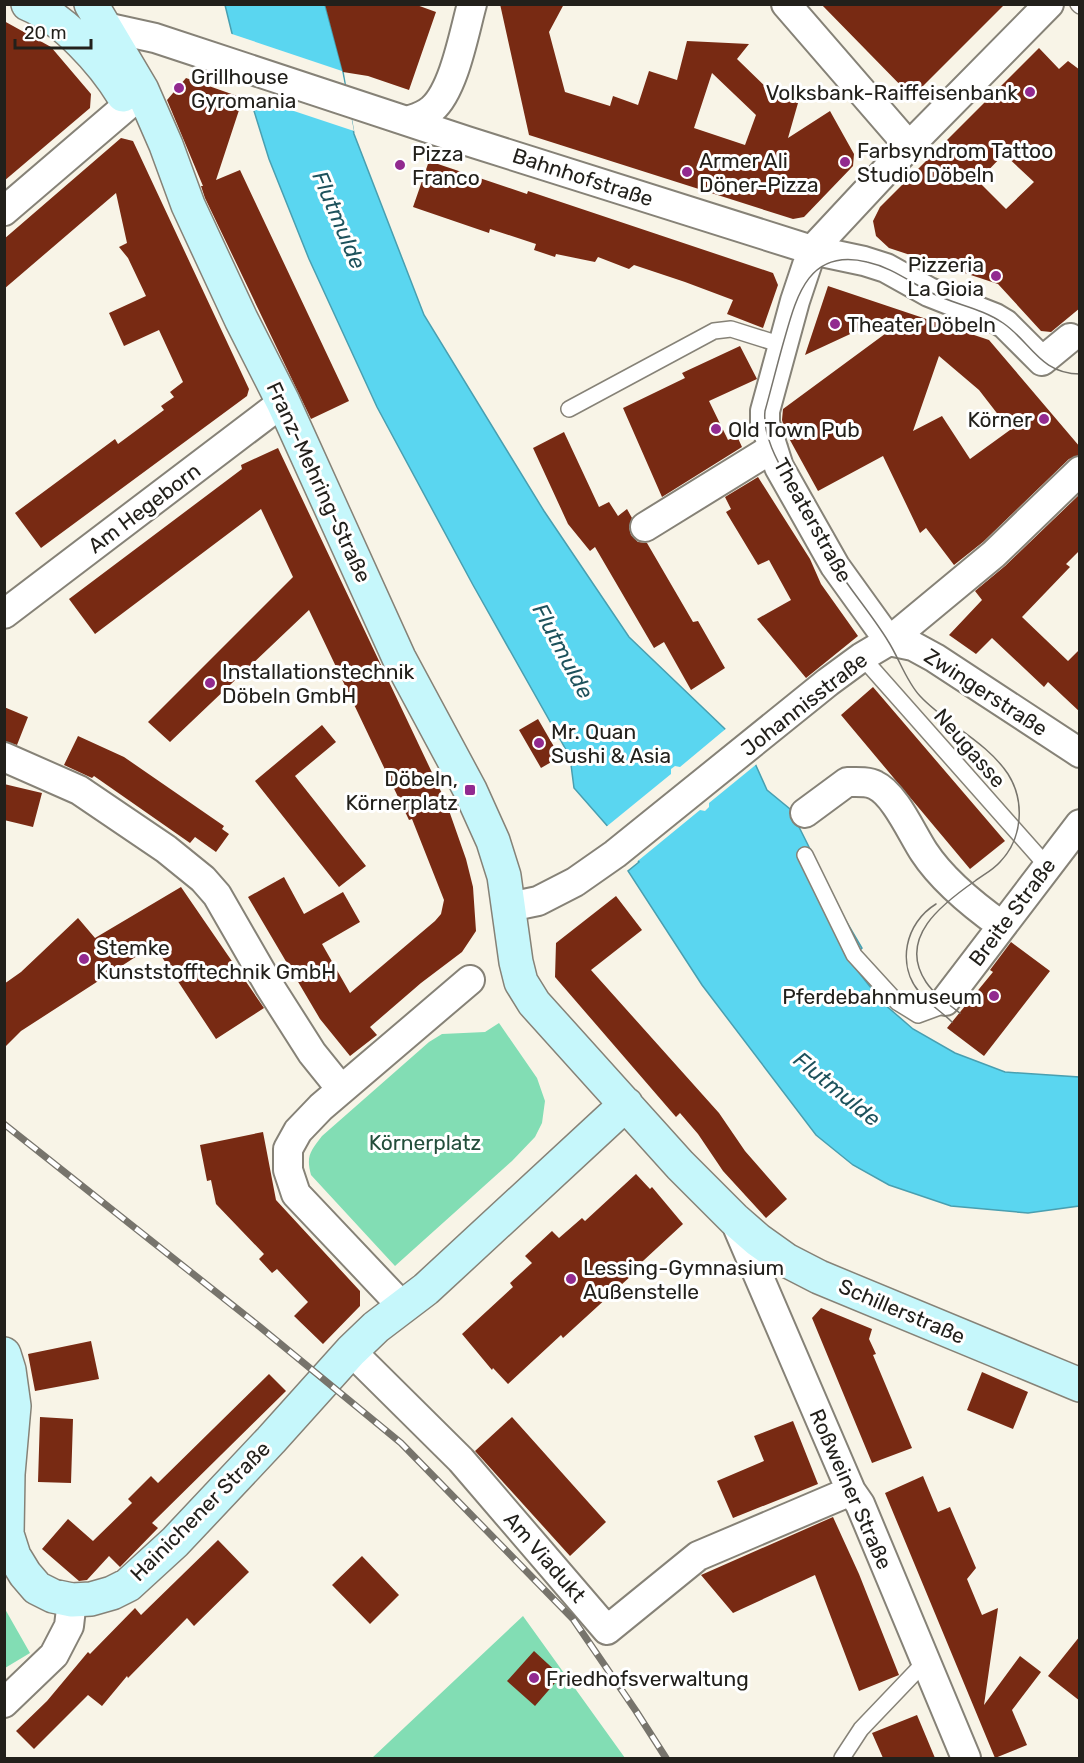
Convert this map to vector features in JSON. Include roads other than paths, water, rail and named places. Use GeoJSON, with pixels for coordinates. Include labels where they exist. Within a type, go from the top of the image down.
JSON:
{"type":"FeatureCollection","features":[{"type":"Feature","properties":{"kind":"main road"},"geometry":{"type":"LineString","coordinates":[[34,7],[98,16]]}},
{"type":"Feature","properties":{"kind":"main road"},"geometry":{"type":"LineString","coordinates":[[34,7],[95,56],[115,81],[188,204]]}},
{"type":"Feature","properties":{"kind":"main road","name":"Franz-Mehring-Straße"},"geometry":{"type":"LineString","coordinates":[[98,16],[142,90],[188,204],[241,319],[283,402],[399,658],[470,790],[489,831],[504,876],[521,982],[534,1003],[626,1104]]}},
{"type":"Feature","properties":{"kind":"main road"},"geometry":{"type":"LineString","coordinates":[[403,1307],[426,1289],[626,1104],[680,1165],[734,1219]]}},
{"type":"Feature","properties":{"kind":"main road","name":"Schillerstraße"},"geometry":{"type":"LineString","coordinates":[[734,1219],[786,1260],[819,1277],[1080,1385]]}},
{"type":"Feature","properties":{"kind":"main road","name":"Hainichener Straße"},"geometry":{"type":"LineString","coordinates":[[72,1600],[91,1599],[112,1593],[136,1577],[175,1542],[351,1351],[376,1327],[403,1307]]}},
{"type":"Feature","properties":{"kind":"main road"},"geometry":{"type":"LineString","coordinates":[[4,1354],[9,1370],[14,1406],[8,1474],[7,1534],[14,1556],[37,1588],[53,1596],[72,1600]]}},
{"type":"Feature","properties":{"kind":"street"},"geometry":{"type":"LineString","coordinates":[[407,121],[423,116],[440,101],[452,75],[472,4]]}},
{"type":"Feature","properties":{"kind":"street"},"geometry":{"type":"LineString","coordinates":[[786,4],[909,146]]}},
{"type":"Feature","properties":{"kind":"street"},"geometry":{"type":"LineString","coordinates":[[812,250],[1042,7]]}},
{"type":"Feature","properties":{"kind":"street","name":"Bahnhofstraße"},"geometry":{"type":"LineString","coordinates":[[98,16],[155,38],[407,121],[812,250],[886,268],[929,292],[995,318],[1005,324],[1042,361],[1076,334]]}},
{"type":"Feature","properties":{"kind":"street"},"geometry":{"type":"LineString","coordinates":[[4,211],[129,104]]}},
{"type":"Feature","properties":{"kind":"street","name":"Theaterstraße"},"geometry":{"type":"LineString","coordinates":[[812,250],[782,345],[764,417],[779,467],[835,566],[889,641]]}},
{"type":"Feature","properties":{"kind":"street","name":"Am Hegeborn"},"geometry":{"type":"LineString","coordinates":[[4,614],[283,402]]}},
{"type":"Feature","properties":{"kind":"street"},"geometry":{"type":"LineString","coordinates":[[645,527],[773,448]]}},
{"type":"Feature","properties":{"kind":"street","name":"Johannisstraße"},"geometry":{"type":"LineString","coordinates":[[509,907],[538,901],[575,882],[615,854],[828,682],[889,641],[994,554],[1080,471]]}},
{"type":"Feature","properties":{"kind":"street","name":"Zwingerstraße"},"geometry":{"type":"LineString","coordinates":[[889,641],[914,646],[935,658],[1080,753]]}},
{"type":"Feature","properties":{"kind":"street"},"geometry":{"type":"LineString","coordinates":[[4,757],[79,790],[166,849],[203,879],[217,895],[270,987],[312,1053],[342,1089]]}},
{"type":"Feature","properties":{"kind":"street"},"geometry":{"type":"LineString","coordinates":[[805,813],[847,782],[874,784],[892,801],[915,835],[923,852],[939,870],[973,904],[1002,925]]}},
{"type":"Feature","properties":{"kind":"street","name":"Breite Straße"},"geometry":{"type":"LineString","coordinates":[[945,1001],[1080,824]]}},
{"type":"Feature","properties":{"kind":"street"},"geometry":{"type":"LineString","coordinates":[[403,1307],[296,1194],[288,1170],[288,1149],[298,1131],[321,1107],[470,980]]}},
{"type":"Feature","properties":{"kind":"street","name":"Roßweiner Straße"},"geometry":{"type":"LineString","coordinates":[[734,1219],[851,1491],[860,1504],[966,1758]]}},
{"type":"Feature","properties":{"kind":"street","name":"Am Viadukt"},"geometry":{"type":"LineString","coordinates":[[351,1351],[461,1460],[607,1630],[698,1556],[851,1491]]}},
{"type":"Feature","properties":{"kind":"street"},"geometry":{"type":"LineString","coordinates":[[4,1703],[54,1655],[69,1626],[72,1600]]}},
{"type":"Feature","properties":{"kind":"lane"},"geometry":{"type":"LineString","coordinates":[[569,409],[714,331],[731,329],[782,345]]}},
{"type":"Feature","properties":{"kind":"lane","name":"Neugasse"},"geometry":{"type":"LineString","coordinates":[[862,657],[1047,866]]}},
{"type":"Feature","properties":{"kind":"lane"},"geometry":{"type":"LineString","coordinates":[[805,855],[854,955],[897,1002],[918,1015],[937,1008],[945,1001]]}},
{"type":"Feature","properties":{"kind":"lane"},"geometry":{"type":"LineString","coordinates":[[842,1758],[861,1729],[926,1662]]}},
{"type":"Feature","properties":{"kind":"water","name":"Flutmulde"},"geometry":{"type":"Polygon","coordinates":[[[225,5],[325,5],[343,72],[354,134],[424,315],[544,511],[629,637],[724,728],[753,759],[767,790],[790,809],[862,948],[849,960],[883,1003],[913,1029],[955,1053],[1005,1072],[1079,1077],[1079,1206],[1028,1213],[951,1206],[889,1185],[853,1165],[816,1135],[702,985],[628,871],[639,862],[574,788],[570,757],[473,585],[377,407],[309,259],[269,159],[240,66],[225,5]]]}},
{"type":"Feature","properties":{"kind":"tram line"},"geometry":{"type":"LineString","coordinates":[[960,1013],[937,995],[926,982],[918,966],[917,951],[920,937],[937,911],[994,867],[1008,852],[1017,831],[1019,819],[1017,796],[1008,774],[999,762],[930,706],[911,683],[888,641],[836,567],[814,529],[774,453],[767,432],[765,411],[790,321],[801,291],[819,268],[832,262],[848,259],[883,267],[937,295],[994,318],[1013,331],[1045,363],[1066,373],[1080,374]]}},
{"type":"Feature","properties":{"kind":"tram line"},"geometry":{"type":"LineString","coordinates":[[936,904],[917,922],[907,945],[906,958],[908,970],[920,993],[952,1022]]}},
{"type":"Feature","properties":{"kind":"railway"},"geometry":{"type":"LineString","coordinates":[[4,1124],[260,1327],[401,1443],[573,1619],[666,1758]]}},
{"type":"Feature","properties":{"kind":"place","name":"Grillhouse Gyromania"},"geometry":{"type":"Point","coordinates":[179,88]}},
{"type":"Feature","properties":{"kind":"place","name":"Volksbank-Raiffeisenbank"},"geometry":{"type":"Point","coordinates":[1030,92]}},
{"type":"Feature","properties":{"kind":"place","name":"Farbsyndrom Tattoo Studio Döbeln"},"geometry":{"type":"Point","coordinates":[845,162]}},
{"type":"Feature","properties":{"kind":"place","name":"Pizza Franco"},"geometry":{"type":"Point","coordinates":[400,165]}},
{"type":"Feature","properties":{"kind":"place","name":"Armer Ali Döner-Pizza"},"geometry":{"type":"Point","coordinates":[687,172]}},
{"type":"Feature","properties":{"kind":"place","name":"Pizzeria La Gioia"},"geometry":{"type":"Point","coordinates":[996,276]}},
{"type":"Feature","properties":{"kind":"place","name":"Theater Döbeln"},"geometry":{"type":"Point","coordinates":[835,324]}},
{"type":"Feature","properties":{"kind":"place","name":"Körner"},"geometry":{"type":"Point","coordinates":[1044,419]}},
{"type":"Feature","properties":{"kind":"place","name":"Old Town Pub"},"geometry":{"type":"Point","coordinates":[716,429]}},
{"type":"Feature","properties":{"kind":"place","name":"Installationstechnik Döbeln GmbH"},"geometry":{"type":"Point","coordinates":[210,683]}},
{"type":"Feature","properties":{"kind":"place","name":"Mr. Quan Sushi & Asia"},"geometry":{"type":"Point","coordinates":[539,743]}},
{"type":"Feature","properties":{"kind":"place","name":"Döbeln, Körnerplatz"},"geometry":{"type":"Point","coordinates":[470,790]}},
{"type":"Feature","properties":{"kind":"place","name":"Stemke Kunststofftechnik GmbH"},"geometry":{"type":"Point","coordinates":[84,959]}},
{"type":"Feature","properties":{"kind":"place","name":"Pferdebahnmuseum"},"geometry":{"type":"Point","coordinates":[994,996]}},
{"type":"Feature","properties":{"kind":"place","name":"Lessing-Gymnasium Außenstelle"},"geometry":{"type":"Point","coordinates":[571,1279]}},
{"type":"Feature","properties":{"kind":"place","name":"Friedhofsverwaltung"},"geometry":{"type":"Point","coordinates":[534,1678]}},
{"type":"Feature","properties":{"kind":"park label","name":"Körnerplatz"},"geometry":{"type":"Point","coordinates":[425,1142]}}]}
